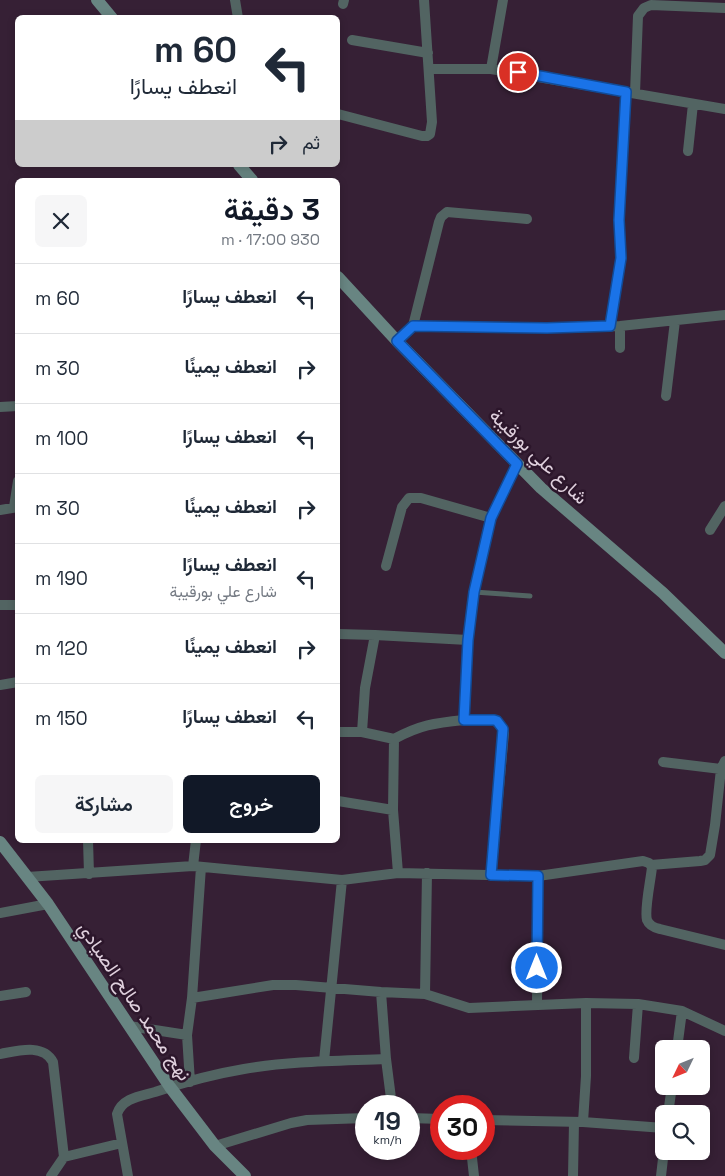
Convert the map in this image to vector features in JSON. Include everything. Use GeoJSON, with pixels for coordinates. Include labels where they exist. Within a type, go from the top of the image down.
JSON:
{"type":"FeatureCollection","features":[{"type":"Feature","properties":{"kind":"main road"},"geometry":{"type":"LineString","coordinates":[[98,0],[110,15]]}},
{"type":"Feature","properties":{"kind":"main road"},"geometry":{"type":"LineString","coordinates":[[241,167],[250,178]]}},
{"type":"Feature","properties":{"kind":"main road","name":"شارع علي بورقيبة"},"geometry":{"type":"LineString","coordinates":[[340,279],[397,341],[541,488],[663,593],[725,653]]}},
{"type":"Feature","properties":{"kind":"main road","name":"نهج محمد صالح الصيادي"},"geometry":{"type":"LineString","coordinates":[[0,842],[48,904],[170,1087],[215,1146],[245,1176]]}},
{"type":"Feature","properties":{"kind":"street"},"geometry":{"type":"LineString","coordinates":[[235,0],[238,15]]}},
{"type":"Feature","properties":{"kind":"street"},"geometry":{"type":"LineString","coordinates":[[340,115],[422,136],[429,136],[432,122],[424,0]]}},
{"type":"Feature","properties":{"kind":"street"},"geometry":{"type":"LineString","coordinates":[[491,68],[500,0]]}},
{"type":"Feature","properties":{"kind":"street"},"geometry":{"type":"LineString","coordinates":[[620,348],[615,326],[621,258],[619,220],[638,16],[644,8],[651,5],[725,8]]}},
{"type":"Feature","properties":{"kind":"street"},"geometry":{"type":"LineString","coordinates":[[352,40],[428,53]]}},
{"type":"Feature","properties":{"kind":"street"},"geometry":{"type":"LineString","coordinates":[[429,69],[491,68],[725,109]]}},
{"type":"Feature","properties":{"kind":"street"},"geometry":{"type":"LineString","coordinates":[[688,151],[693,104]]}},
{"type":"Feature","properties":{"kind":"street"},"geometry":{"type":"LineString","coordinates":[[397,341],[413,326],[439,222],[443,215],[447,212],[527,219]]}},
{"type":"Feature","properties":{"kind":"street"},"geometry":{"type":"LineString","coordinates":[[413,326],[547,328],[615,326],[725,315]]}},
{"type":"Feature","properties":{"kind":"street"},"geometry":{"type":"LineString","coordinates":[[666,396],[675,321]]}},
{"type":"Feature","properties":{"kind":"street"},"geometry":{"type":"LineString","coordinates":[[0,407],[15,406]]}},
{"type":"Feature","properties":{"kind":"street"},"geometry":{"type":"LineString","coordinates":[[464,720],[468,640],[474,592],[491,518],[517,464]]}},
{"type":"Feature","properties":{"kind":"street"},"geometry":{"type":"LineString","coordinates":[[386,566],[402,507],[410,498],[421,498],[491,518]]}},
{"type":"Feature","properties":{"kind":"street"},"geometry":{"type":"LineString","coordinates":[[710,530],[725,506]]}},
{"type":"Feature","properties":{"kind":"street"},"geometry":{"type":"LineString","coordinates":[[0,510],[15,507]]}},
{"type":"Feature","properties":{"kind":"street"},"geometry":{"type":"LineString","coordinates":[[0,605],[15,605]]}},
{"type":"Feature","properties":{"kind":"street"},"geometry":{"type":"LineString","coordinates":[[340,634],[468,640]]}},
{"type":"Feature","properties":{"kind":"street"},"geometry":{"type":"LineString","coordinates":[[362,732],[365,688],[375,635]]}},
{"type":"Feature","properties":{"kind":"street"},"geometry":{"type":"LineString","coordinates":[[0,685],[15,682]]}},
{"type":"Feature","properties":{"kind":"street"},"geometry":{"type":"LineString","coordinates":[[340,732],[362,732],[394,739],[428,724],[464,720],[497,721],[503,729],[491,875]]}},
{"type":"Feature","properties":{"kind":"street"},"geometry":{"type":"LineString","coordinates":[[394,739],[393,810],[398,873]]}},
{"type":"Feature","properties":{"kind":"street"},"geometry":{"type":"LineString","coordinates":[[651,865],[704,860],[711,852],[720,825],[723,765],[663,762]]}},
{"type":"Feature","properties":{"kind":"street"},"geometry":{"type":"LineString","coordinates":[[340,801],[393,810]]}},
{"type":"Feature","properties":{"kind":"street"},"geometry":{"type":"LineString","coordinates":[[88,843],[89,874]]}},
{"type":"Feature","properties":{"kind":"street"},"geometry":{"type":"LineString","coordinates":[[190,1082],[187,1035],[192,998],[196,843]]}},
{"type":"Feature","properties":{"kind":"street"},"geometry":{"type":"LineString","coordinates":[[27,877],[197,866],[342,880],[398,873],[538,876],[638,860],[646,861],[651,865],[652,871],[646,912],[647,920],[650,924],[660,929],[725,945]]}},
{"type":"Feature","properties":{"kind":"street"},"geometry":{"type":"LineString","coordinates":[[425,994],[427,873]]}},
{"type":"Feature","properties":{"kind":"street"},"geometry":{"type":"LineString","coordinates":[[537,1005],[538,876]]}},
{"type":"Feature","properties":{"kind":"street"},"geometry":{"type":"LineString","coordinates":[[324,1061],[342,880]]}},
{"type":"Feature","properties":{"kind":"street"},"geometry":{"type":"LineString","coordinates":[[0,913],[48,904]]}},
{"type":"Feature","properties":{"kind":"street"},"geometry":{"type":"LineString","coordinates":[[192,998],[273,986],[296,985],[425,994],[469,1008],[586,1003],[638,1004],[682,1011],[725,1031]]}},
{"type":"Feature","properties":{"kind":"street"},"geometry":{"type":"LineString","coordinates":[[0,996],[26,992]]}},
{"type":"Feature","properties":{"kind":"street"},"geometry":{"type":"LineString","coordinates":[[381,992],[391,1095]]}},
{"type":"Feature","properties":{"kind":"street"},"geometry":{"type":"LineString","coordinates":[[573,1176],[578,1122],[586,1076],[586,1003]]}},
{"type":"Feature","properties":{"kind":"street"},"geometry":{"type":"LineString","coordinates":[[634,1058],[638,1004]]}},
{"type":"Feature","properties":{"kind":"street"},"geometry":{"type":"LineString","coordinates":[[678,1040],[682,1011]]}},
{"type":"Feature","properties":{"kind":"street"},"geometry":{"type":"LineString","coordinates":[[129,1026],[187,1035]]}},
{"type":"Feature","properties":{"kind":"street"},"geometry":{"type":"LineString","coordinates":[[0,1054],[39,1050],[50,1057],[55,1072],[64,1157],[51,1176]]}},
{"type":"Feature","properties":{"kind":"street"},"geometry":{"type":"LineString","coordinates":[[128,1176],[117,1117],[121,1106],[130,1100],[170,1087],[247,1069],[324,1061],[386,1059]]}},
{"type":"Feature","properties":{"kind":"street"},"geometry":{"type":"LineString","coordinates":[[215,1146],[291,1123],[307,1120],[355,1118]]}},
{"type":"Feature","properties":{"kind":"street"},"geometry":{"type":"LineString","coordinates":[[495,1120],[578,1122],[655,1127]]}},
{"type":"Feature","properties":{"kind":"street"},"geometry":{"type":"LineString","coordinates":[[64,1157],[122,1143]]}},
{"type":"Feature","properties":{"kind":"street"},"geometry":{"type":"LineString","coordinates":[[472,1160],[474,1176]]}},
{"type":"Feature","properties":{"kind":"street"},"geometry":{"type":"LineString","coordinates":[[662,1176],[663,1160]]}},
{"type":"Feature","properties":{"kind":"lane"},"geometry":{"type":"LineString","coordinates":[[474,592],[530,596]]}},
{"type":"Feature","properties":{"kind":"route"},"geometry":{"type":"LineString","coordinates":[[518,72],[626,92],[619,220],[621,258],[610,326],[547,328],[413,326],[397,341],[517,464],[491,518],[474,592],[468,640],[464,720],[494,720],[503,729],[504,737],[491,875],[538,876],[537,968]]}}]}
